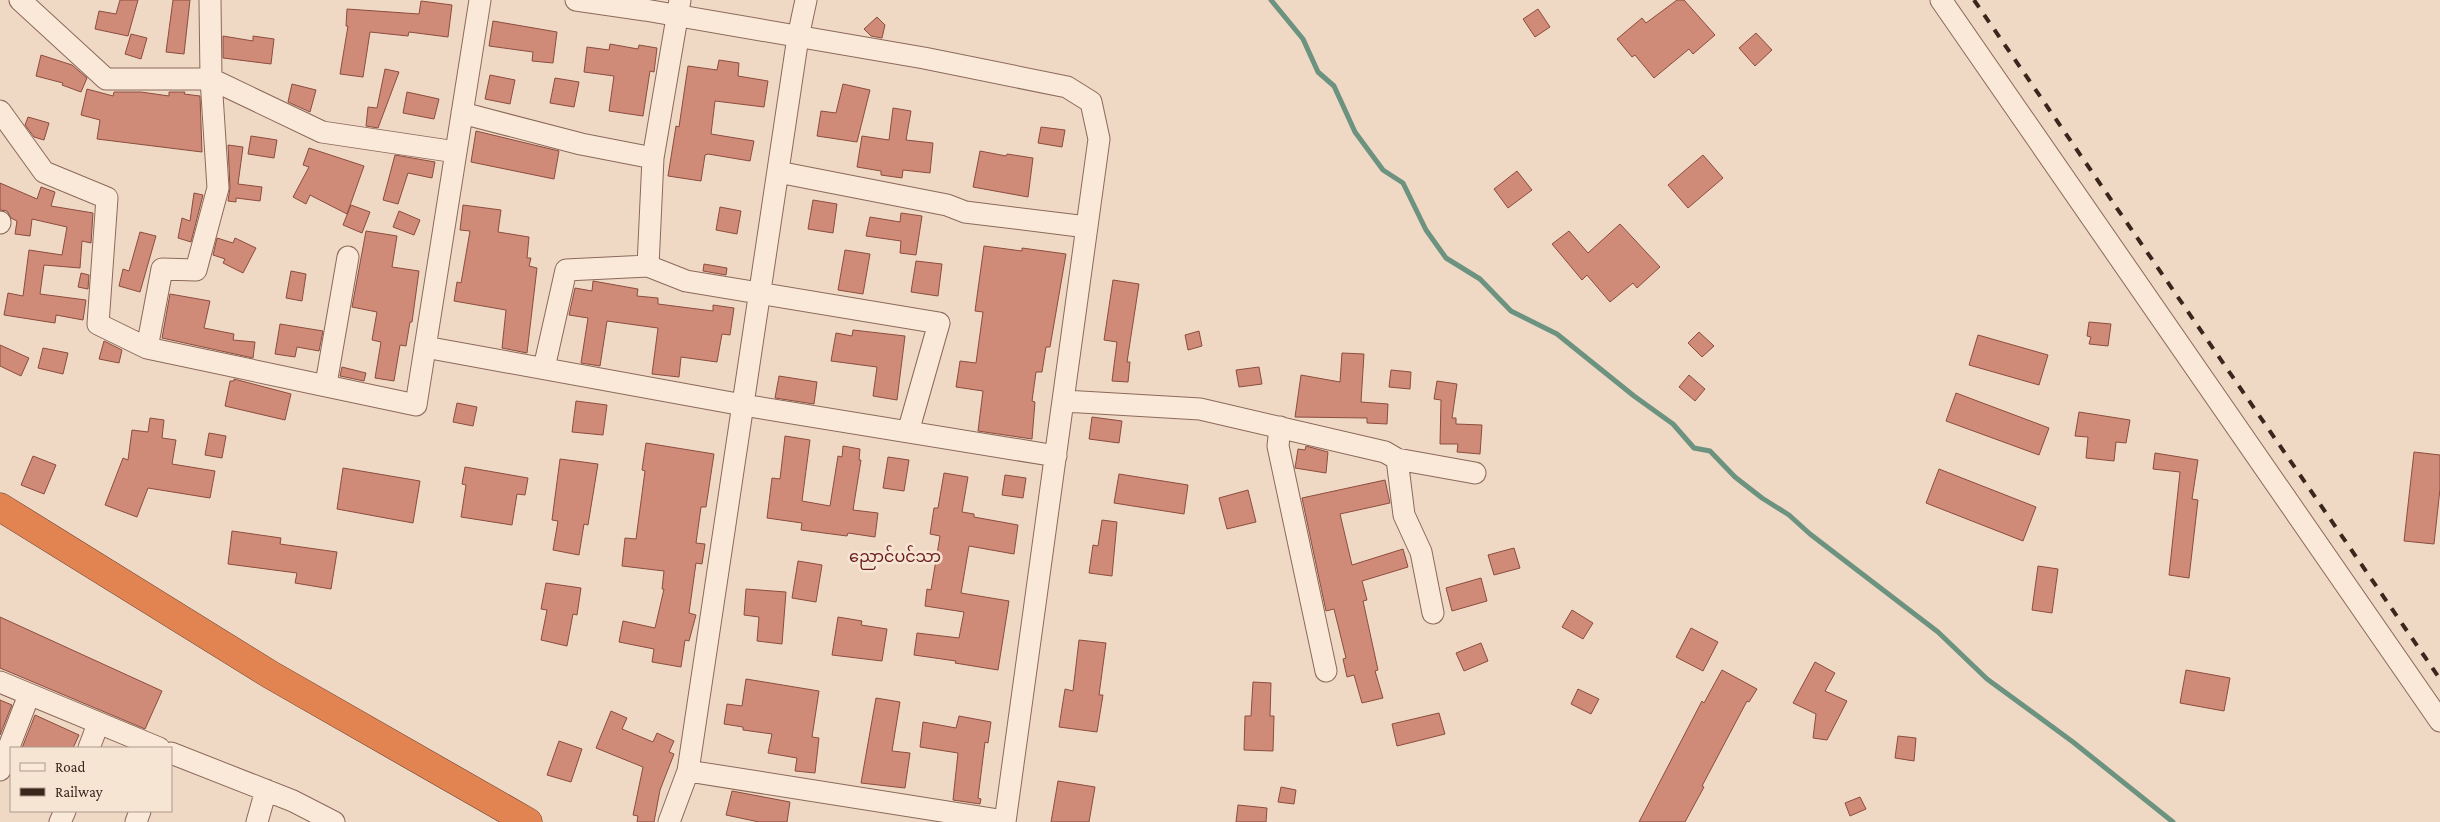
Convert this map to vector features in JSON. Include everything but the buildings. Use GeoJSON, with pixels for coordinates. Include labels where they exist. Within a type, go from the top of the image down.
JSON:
{"type":"FeatureCollection","features":[{"type":"Feature","properties":{"kind":"highway"},"geometry":{"type":"LineString","coordinates":[[0,507],[271,675],[528,822]]}},
{"type":"Feature","properties":{"kind":"street"},"geometry":{"type":"LineString","coordinates":[[20,0],[106,79],[211,79],[322,132],[456,152]]}},
{"type":"Feature","properties":{"kind":"street"},"geometry":{"type":"LineString","coordinates":[[147,348],[162,268],[196,270],[218,188],[211,79],[210,0]]}},
{"type":"Feature","properties":{"kind":"street"},"geometry":{"type":"LineString","coordinates":[[0,111],[44,172],[107,198],[98,324],[147,348],[326,384],[416,405],[480,0]]}},
{"type":"Feature","properties":{"kind":"street"},"geometry":{"type":"LineString","coordinates":[[576,0],[679,8],[798,37],[924,58],[1067,87],[1091,102],[1100,139],[1005,821],[688,771]]}},
{"type":"Feature","properties":{"kind":"street"},"geometry":{"type":"LineString","coordinates":[[669,822],[688,771],[798,37],[806,0]]}},
{"type":"Feature","properties":{"kind":"street"},"geometry":{"type":"LineString","coordinates":[[1941,0],[2440,722]]}},
{"type":"Feature","properties":{"kind":"street"},"geometry":{"type":"LineString","coordinates":[[648,266],[654,158],[679,8]]}},
{"type":"Feature","properties":{"kind":"street"},"geometry":{"type":"LineString","coordinates":[[462,113],[581,144],[654,158]]}},
{"type":"Feature","properties":{"kind":"street"},"geometry":{"type":"LineString","coordinates":[[778,172],[947,205],[965,212],[1087,227]]}},
{"type":"Feature","properties":{"kind":"street"},"geometry":{"type":"LineString","coordinates":[[326,384],[348,257]]}},
{"type":"Feature","properties":{"kind":"street"},"geometry":{"type":"LineString","coordinates":[[544,368],[566,270],[648,266],[686,281],[940,323],[908,432]]}},
{"type":"Feature","properties":{"kind":"street"},"geometry":{"type":"LineString","coordinates":[[425,347],[743,404],[1056,456]]}},
{"type":"Feature","properties":{"kind":"street"},"geometry":{"type":"LineString","coordinates":[[1064,401],[1200,409],[1280,426],[1385,452],[1397,459],[1475,473]]}},
{"type":"Feature","properties":{"kind":"street"},"geometry":{"type":"LineString","coordinates":[[1280,426],[1278,446],[1326,672]]}},
{"type":"Feature","properties":{"kind":"street"},"geometry":{"type":"LineString","coordinates":[[1397,459],[1404,515],[1421,552],[1434,613]]}},
{"type":"Feature","properties":{"kind":"street"},"geometry":{"type":"LineString","coordinates":[[0,682],[156,747]]}},
{"type":"Feature","properties":{"kind":"street"},"geometry":{"type":"LineString","coordinates":[[0,770],[29,694]]}},
{"type":"Feature","properties":{"kind":"street"},"geometry":{"type":"LineString","coordinates":[[89,747],[98,724]]}},
{"type":"Feature","properties":{"kind":"street"},"geometry":{"type":"LineString","coordinates":[[172,753],[266,790],[334,822]]}},
{"type":"Feature","properties":{"kind":"street"},"geometry":{"type":"LineString","coordinates":[[257,822],[266,790]]}},
{"type":"Feature","properties":{"kind":"waterway"},"geometry":{"type":"LineString","coordinates":[[1271,0],[1303,39],[1318,72],[1334,86],[1355,132],[1383,170],[1403,183],[1426,230],[1446,258],[1480,279],[1511,311],[1557,334],[1634,396],[1673,424],[1694,448],[1710,451],[1735,477],[1762,498],[1789,515],[1810,534],[1938,632],[1987,679],[2073,742],[2173,822]]}},
{"type":"Feature","properties":{"kind":"railway"},"geometry":{"type":"LineString","coordinates":[[1974,0],[2440,679]]}},
{"type":"Feature","properties":{"kind":"district","name":"ညောင်ပင်သာ"},"geometry":{"type":"Point","coordinates":[895,556]}}]}
